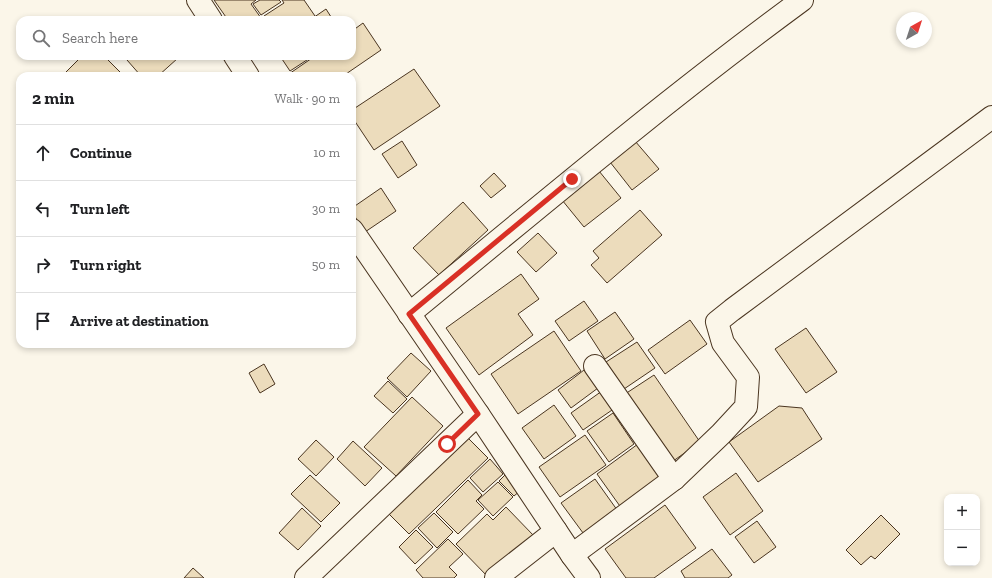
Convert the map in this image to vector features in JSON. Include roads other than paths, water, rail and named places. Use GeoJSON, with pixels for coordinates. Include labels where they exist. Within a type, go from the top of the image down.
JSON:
{"type":"FeatureCollection","features":[{"type":"Feature","properties":{"kind":"street"},"geometry":{"type":"LineString","coordinates":[[198,0],[208,16]]}},
{"type":"Feature","properties":{"kind":"street"},"geometry":{"type":"LineString","coordinates":[[409,314],[620,140],[702,75],[802,0]]}},
{"type":"Feature","properties":{"kind":"street"},"geometry":{"type":"LineString","coordinates":[[238,60],[245,72]]}},
{"type":"Feature","properties":{"kind":"street"},"geometry":{"type":"LineString","coordinates":[[572,555],[674,479],[721,434],[746,407],[748,377],[723,344],[717,322],[992,117]]}},
{"type":"Feature","properties":{"kind":"street"},"geometry":{"type":"LineString","coordinates":[[356,236],[589,578]]}},
{"type":"Feature","properties":{"kind":"street"},"geometry":{"type":"LineString","coordinates":[[595,366],[674,479]]}},
{"type":"Feature","properties":{"kind":"street"},"geometry":{"type":"LineString","coordinates":[[306,578],[478,414]]}},
{"type":"Feature","properties":{"kind":"street"},"geometry":{"type":"LineString","coordinates":[[496,578],[556,531]]}}]}
